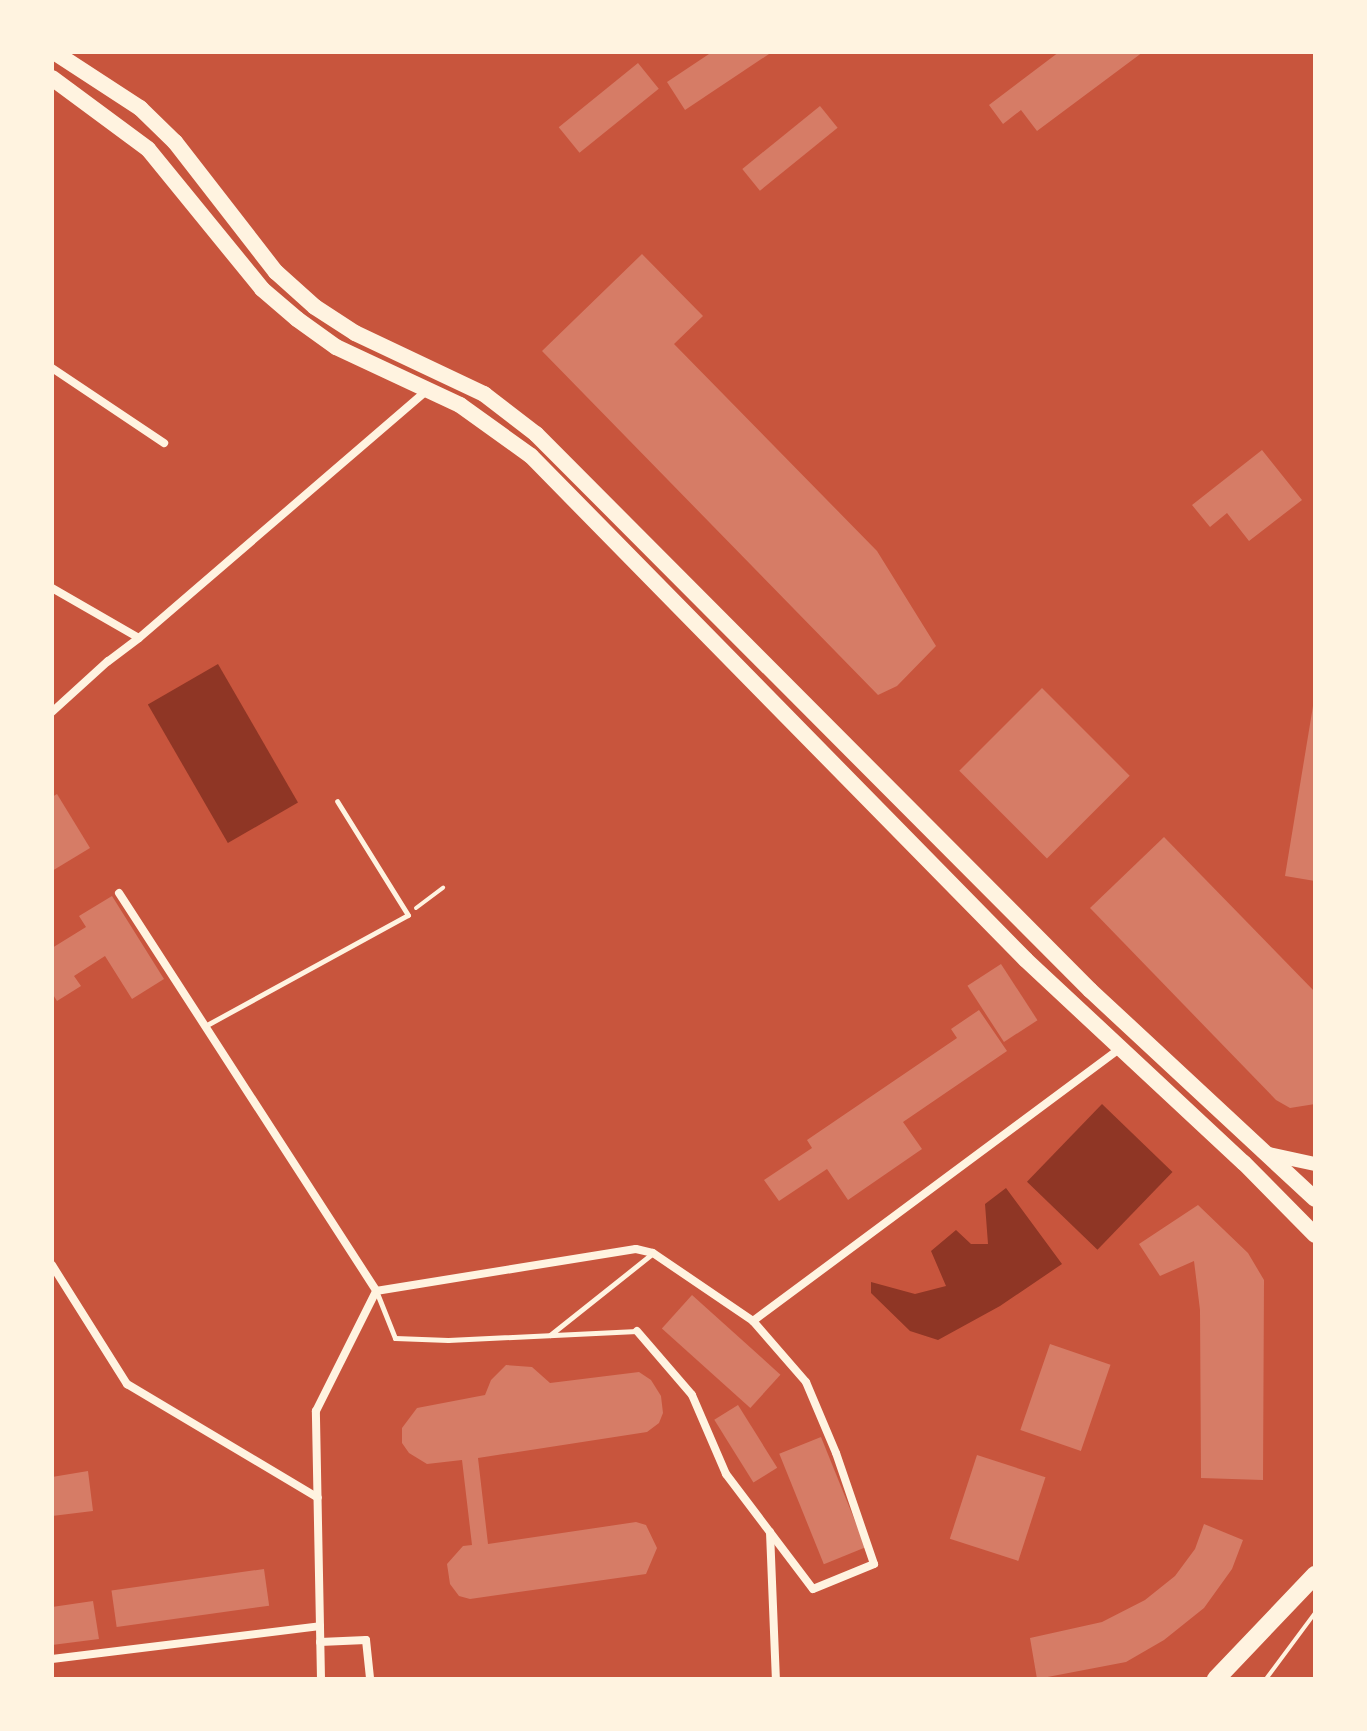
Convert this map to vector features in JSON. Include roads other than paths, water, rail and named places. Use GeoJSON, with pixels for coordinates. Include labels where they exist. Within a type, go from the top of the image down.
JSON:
{"type":"FeatureCollection","features":[{"type":"Feature","properties":{"kind":"highway"},"geometry":{"type":"LineString","coordinates":[[1216,1679],[1315,1575]]}},
{"type":"Feature","properties":{"kind":"main road"},"geometry":{"type":"LineString","coordinates":[[54,52],[96,76],[149,116],[175,142],[276,272],[315,307],[355,333],[484,394],[536,434],[1079,979],[1315,1199]]}},
{"type":"Feature","properties":{"kind":"main road"},"geometry":{"type":"LineString","coordinates":[[52,78],[148,149],[262,289],[297,319],[336,347],[428,389],[488,422],[531,456],[951,885],[1119,1049],[1244,1163],[1315,1235]]}},
{"type":"Feature","properties":{"kind":"street"},"geometry":{"type":"LineString","coordinates":[[52,368],[164,443]]}},
{"type":"Feature","properties":{"kind":"street"},"geometry":{"type":"LineString","coordinates":[[52,712],[428,389]]}},
{"type":"Feature","properties":{"kind":"street"},"geometry":{"type":"LineString","coordinates":[[52,588],[139,638]]}},
{"type":"Feature","properties":{"kind":"street"},"geometry":{"type":"LineString","coordinates":[[119,893],[376,1291]]}},
{"type":"Feature","properties":{"kind":"street"},"geometry":{"type":"LineString","coordinates":[[753,1321],[1119,1049]]}},
{"type":"Feature","properties":{"kind":"street"},"geometry":{"type":"LineString","coordinates":[[1267,1153],[1315,1164]]}},
{"type":"Feature","properties":{"kind":"street"},"geometry":{"type":"LineString","coordinates":[[376,1291],[636,1249],[653,1253],[753,1321],[806,1382],[836,1453],[874,1564],[813,1589],[726,1474],[692,1395],[637,1331]]}},
{"type":"Feature","properties":{"kind":"street"},"geometry":{"type":"LineString","coordinates":[[52,1265],[127,1384],[318,1498]]}},
{"type":"Feature","properties":{"kind":"street"},"geometry":{"type":"LineString","coordinates":[[321,1679],[316,1411],[376,1291]]}},
{"type":"Feature","properties":{"kind":"street"},"geometry":{"type":"LineString","coordinates":[[770,1532],[776,1679]]}},
{"type":"Feature","properties":{"kind":"street"},"geometry":{"type":"LineString","coordinates":[[52,1659],[320,1626]]}},
{"type":"Feature","properties":{"kind":"street"},"geometry":{"type":"LineString","coordinates":[[320,1642],[366,1640],[370,1679]]}},
{"type":"Feature","properties":{"kind":"lane"},"geometry":{"type":"LineString","coordinates":[[204,1026],[408,915],[337,801]]}},
{"type":"Feature","properties":{"kind":"lane"},"geometry":{"type":"LineString","coordinates":[[550,1335],[653,1253]]}},
{"type":"Feature","properties":{"kind":"lane"},"geometry":{"type":"LineString","coordinates":[[376,1291],[395,1338],[448,1340],[637,1331]]}}]}
